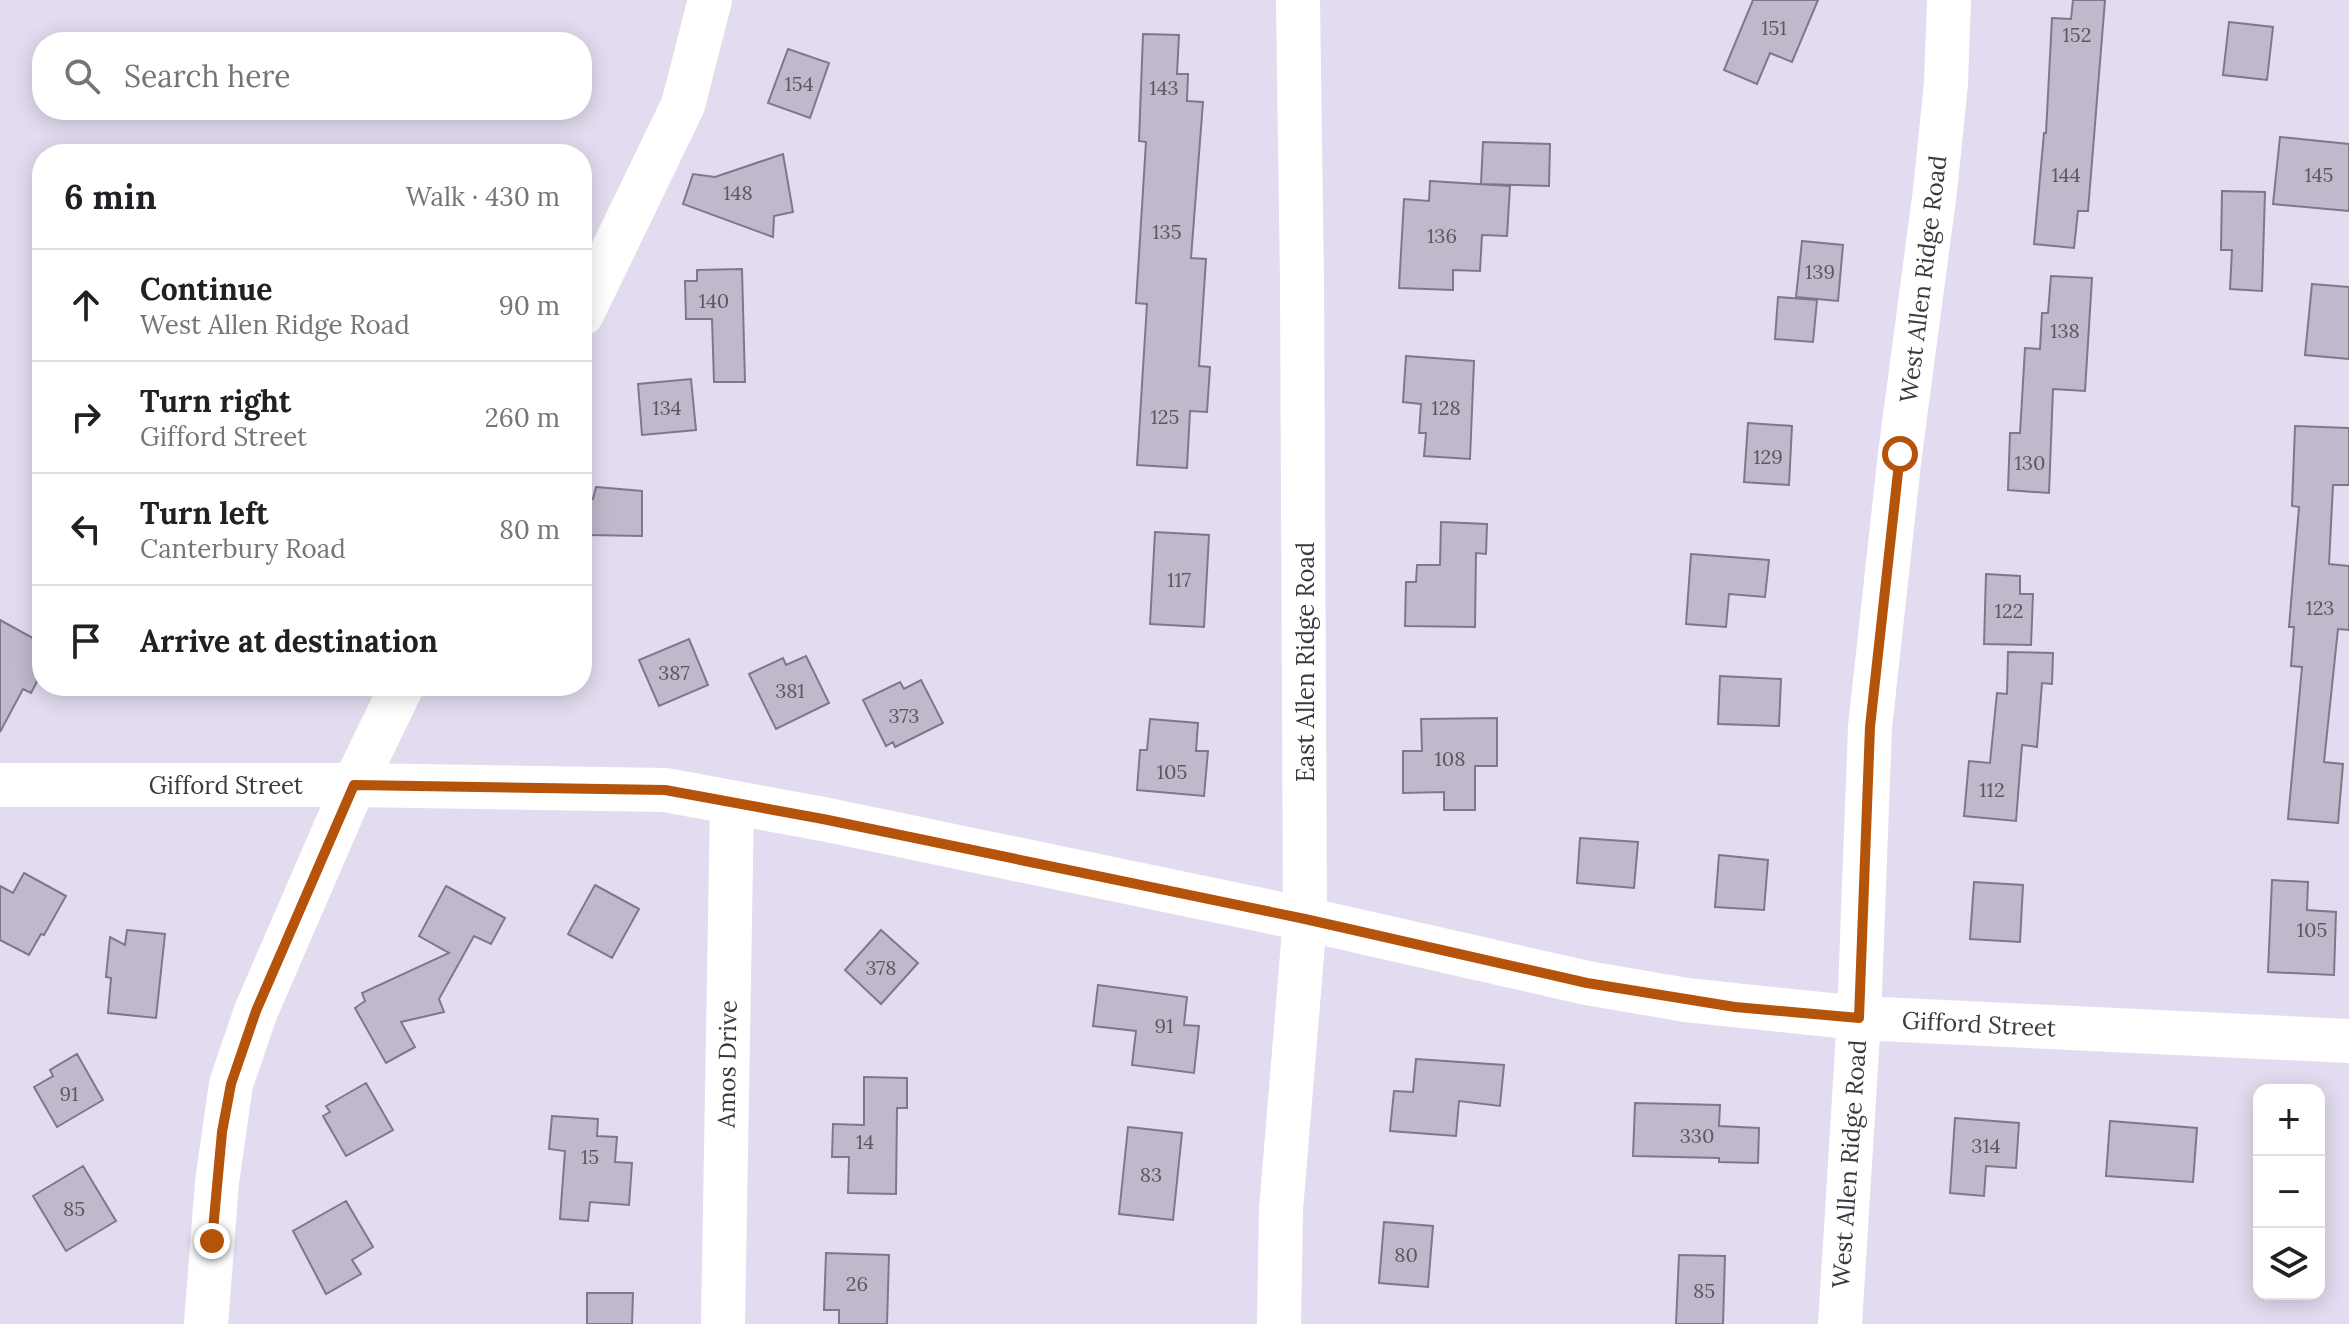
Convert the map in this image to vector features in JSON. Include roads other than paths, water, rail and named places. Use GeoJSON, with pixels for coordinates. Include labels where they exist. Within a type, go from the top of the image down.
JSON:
{"type":"FeatureCollection","features":[{"type":"Feature","properties":{"kind":"street"},"geometry":{"type":"LineString","coordinates":[[592,293],[683,105],[710,0]]}},
{"type":"Feature","properties":{"kind":"street","name":"East Allen Ridge Road"},"geometry":{"type":"LineString","coordinates":[[1279,1324],[1281,1210],[1305,919],[1303,312],[1298,0]]}},
{"type":"Feature","properties":{"kind":"street","name":"West Allen Ridge Road"},"geometry":{"type":"LineString","coordinates":[[1840,1324],[1859,1018],[1870,727],[1900,454],[1935,191],[1946,84],[1949,0]]}},
{"type":"Feature","properties":{"kind":"street"},"geometry":{"type":"LineString","coordinates":[[206,1324],[217,1182],[231,1084],[256,1011],[354,785],[397,696]]}},
{"type":"Feature","properties":{"kind":"street","name":"Gifford Street"},"geometry":{"type":"LineString","coordinates":[[0,785],[354,785],[665,790],[823,819],[1305,919],[1587,983],[1735,1007],[1859,1018],[2349,1041]]}},
{"type":"Feature","properties":{"kind":"street","name":"Amos Drive"},"geometry":{"type":"LineString","coordinates":[[723,1324],[732,804]]}}]}
